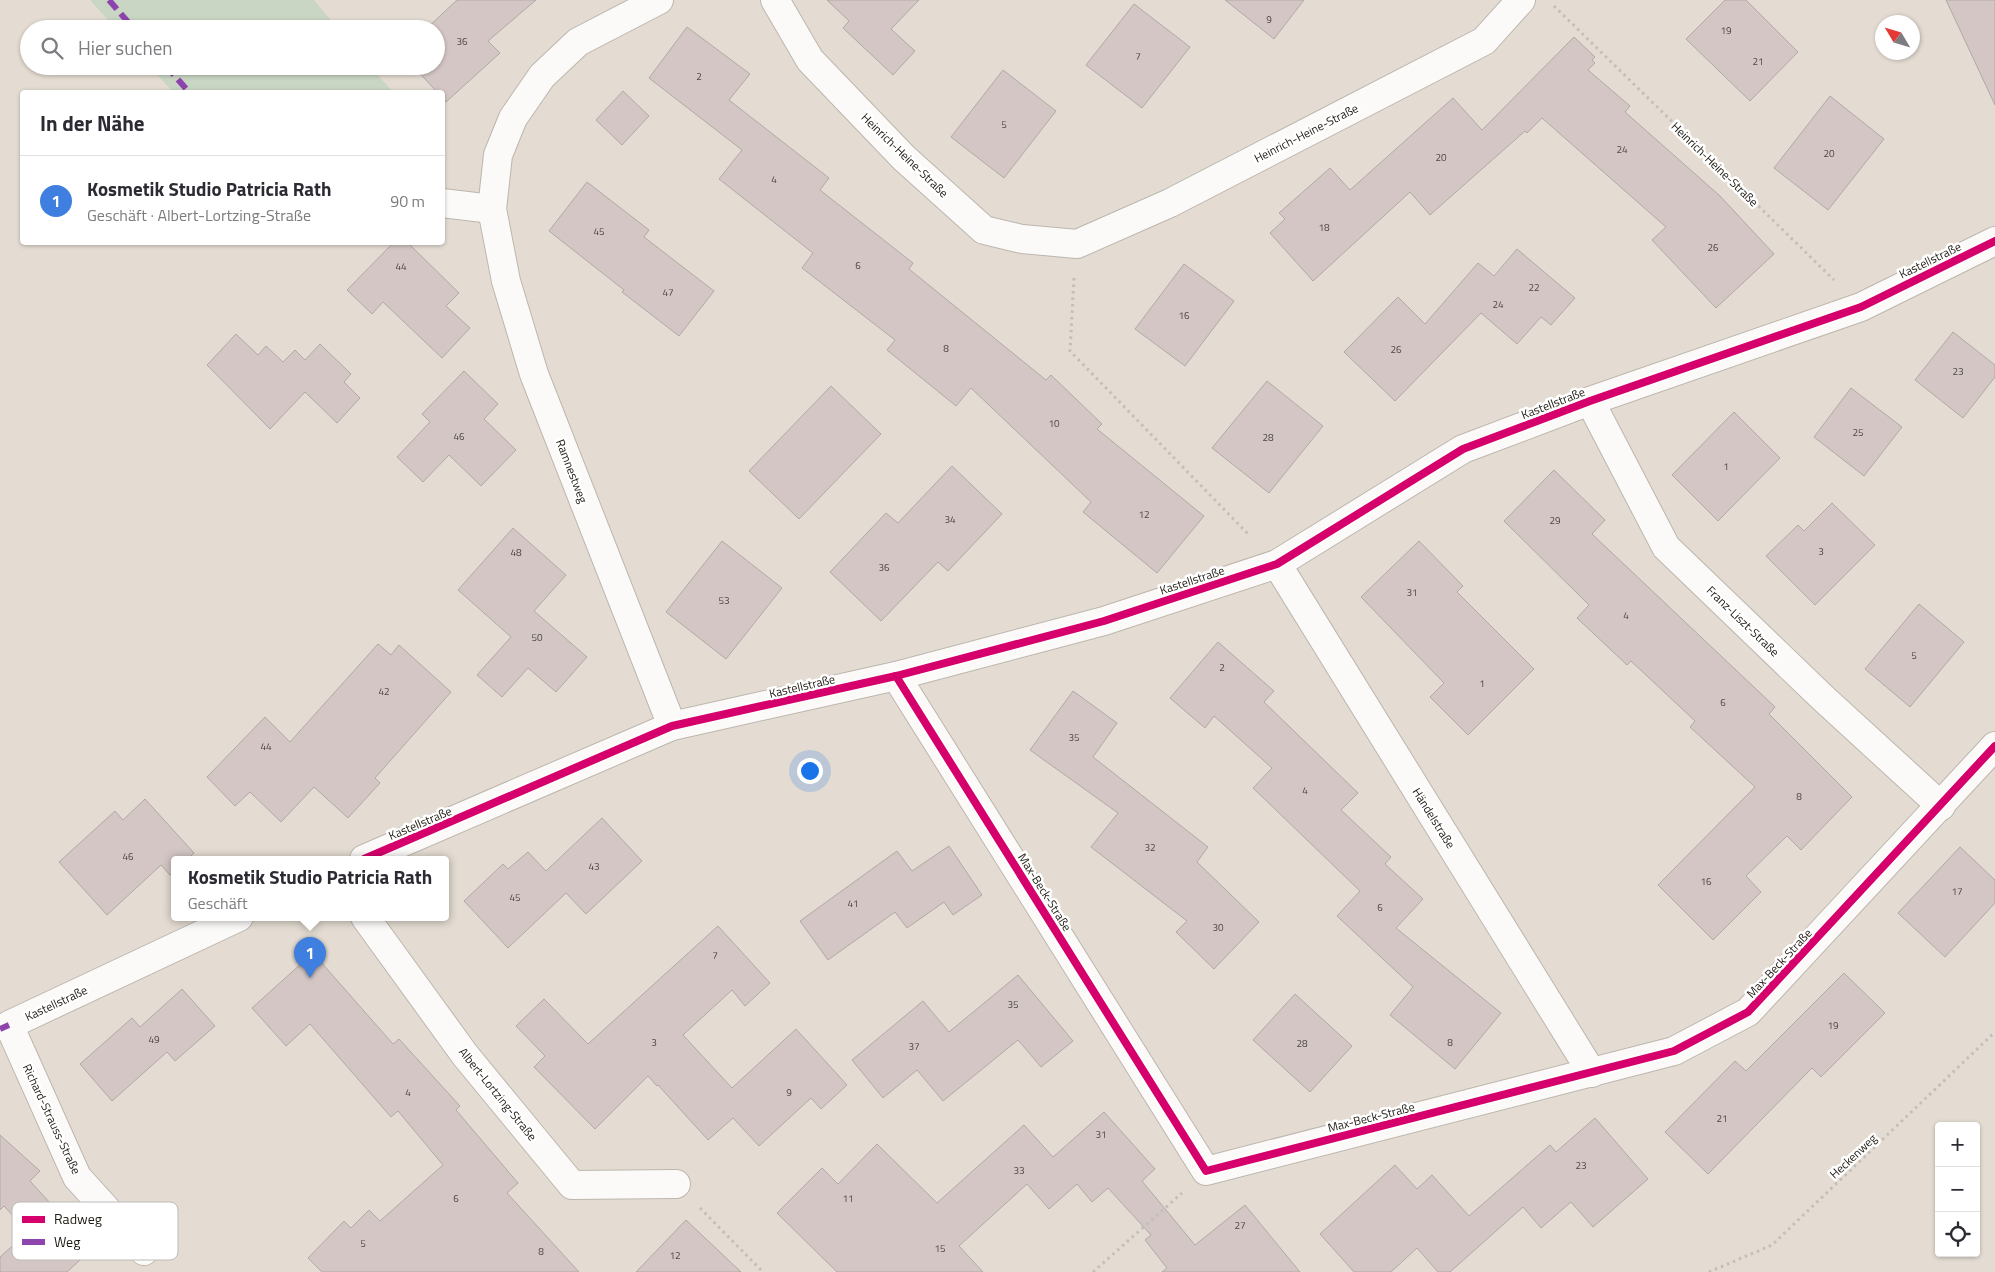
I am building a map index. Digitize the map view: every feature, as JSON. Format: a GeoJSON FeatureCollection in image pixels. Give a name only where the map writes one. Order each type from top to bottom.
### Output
{"type":"FeatureCollection","features":[{"type":"Feature","properties":{"kind":"street","name":"Ramnestweg"},"geometry":{"type":"LineString","coordinates":[[659,0],[578,42],[542,76],[512,118],[498,155],[492,209],[506,281],[534,374],[672,726]]}},
{"type":"Feature","properties":{"kind":"street","name":"Heinrich-Heine-Straße"},"geometry":{"type":"LineString","coordinates":[[775,0],[810,60],[904,158],[984,230],[1022,239],[1077,244],[1170,203],[1484,41],[1521,0]]}},
{"type":"Feature","properties":{"kind":"street"},"geometry":{"type":"LineString","coordinates":[[445,202],[492,209]]}},
{"type":"Feature","properties":{"kind":"street","name":"Kastellstraße"},"geometry":{"type":"LineString","coordinates":[[371,856],[672,726],[896,676],[1104,621],[1277,564],[1463,449],[1590,401],[1861,307],[1995,241]]}},
{"type":"Feature","properties":{"kind":"street","name":"Franz-Liszt-Straße"},"geometry":{"type":"LineString","coordinates":[[1590,401],[1666,547],[1823,698],[1941,806]]}},
{"type":"Feature","properties":{"kind":"street","name":"Händelstraße"},"geometry":{"type":"LineString","coordinates":[[1277,564],[1592,1073]]}},
{"type":"Feature","properties":{"kind":"street","name":"Max-Beck-Straße"},"geometry":{"type":"LineString","coordinates":[[896,676],[1206,1171],[1674,1051],[1748,1012],[1995,746]]}},
{"type":"Feature","properties":{"kind":"street","name":"Kastellstraße"},"geometry":{"type":"LineString","coordinates":[[9,1025],[230,921]]}},
{"type":"Feature","properties":{"kind":"street","name":"Albert-Lortzing-Straße"},"geometry":{"type":"LineString","coordinates":[[368,921],[465,1054],[572,1185],[676,1184]]}},
{"type":"Feature","properties":{"kind":"street","name":"Richard-Strauss-Straße"},"geometry":{"type":"LineString","coordinates":[[9,1025],[77,1177],[100,1202]]}},
{"type":"Feature","properties":{"kind":"path"},"geometry":{"type":"LineString","coordinates":[[1077,244],[1070,350],[1277,564]]}},
{"type":"Feature","properties":{"kind":"path"},"geometry":{"type":"LineString","coordinates":[[1093,1272],[1206,1171]]}},
{"type":"Feature","properties":{"kind":"path"},"geometry":{"type":"LineString","coordinates":[[676,1184],[762,1272]]}},
{"type":"Feature","properties":{"kind":"green space"},"geometry":{"type":"Polygon","coordinates":[[[90,0],[314,0],[331,20],[108,20],[90,0]]]}},
{"type":"Feature","properties":{"kind":"green space"},"geometry":{"type":"Polygon","coordinates":[[[157,75],[378,75],[391,90],[171,90],[157,75]]]}},
{"type":"Feature","properties":{"kind":"building"},"geometry":{"type":"Polygon","coordinates":[[[457,0],[536,0],[488,41],[500,53],[446,102],[445,90],[435,90],[421,75],[445,75],[445,20],[436,20],[457,0]]]}},
{"type":"Feature","properties":{"kind":"building"},"geometry":{"type":"Polygon","coordinates":[[[827,0],[919,0],[891,29],[915,51],[893,75],[843,28],[849,21],[827,0]]]}},
{"type":"Feature","properties":{"kind":"building"},"geometry":{"type":"Polygon","coordinates":[[[1225,0],[1304,0],[1274,39],[1225,0]]]}},
{"type":"Feature","properties":{"kind":"building"},"geometry":{"type":"Polygon","coordinates":[[[1725,0],[1746,0],[1798,52],[1750,101],[1686,39],[1725,0]]]}},
{"type":"Feature","properties":{"kind":"building"},"geometry":{"type":"Polygon","coordinates":[[[1946,0],[1995,0],[1995,105],[1946,0]]]}},
{"type":"Feature","properties":{"kind":"building"},"geometry":{"type":"Polygon","coordinates":[[[1134,4],[1190,47],[1142,108],[1086,65],[1134,4]]]}},
{"type":"Feature","properties":{"kind":"building"},"geometry":{"type":"Polygon","coordinates":[[[687,27],[750,74],[729,100],[829,178],[820,190],[913,263],[909,269],[1046,380],[1051,375],[1102,424],[1097,429],[1204,516],[1157,573],[1083,512],[1091,502],[971,388],[956,406],[887,350],[895,340],[802,268],[813,253],[719,179],[742,150],[649,78],[687,27]]]}},
{"type":"Feature","properties":{"kind":"building"},"geometry":{"type":"Polygon","coordinates":[[[1574,37],[1595,57],[1592,60],[1595,63],[1588,70],[1630,106],[1625,112],[1720,196],[1774,254],[1716,308],[1652,240],[1666,227],[1542,118],[1527,133],[1525,131],[1430,215],[1410,192],[1313,281],[1270,233],[1285,219],[1279,213],[1330,168],[1350,190],[1453,98],[1482,130],[1574,37]]]}},
{"type":"Feature","properties":{"kind":"building"},"geometry":{"type":"Polygon","coordinates":[[[1003,70],[1056,111],[1004,178],[951,137],[1003,70]]]}},
{"type":"Feature","properties":{"kind":"building"},"geometry":{"type":"Polygon","coordinates":[[[623,91],[649,116],[622,145],[596,120],[623,91]]]}},
{"type":"Feature","properties":{"kind":"building"},"geometry":{"type":"Polygon","coordinates":[[[1830,96],[1884,139],[1828,210],[1774,168],[1830,96]]]}},
{"type":"Feature","properties":{"kind":"building"},"geometry":{"type":"Polygon","coordinates":[[[587,182],[649,230],[644,237],[714,291],[679,336],[622,292],[624,290],[549,231],[587,182]]]}},
{"type":"Feature","properties":{"kind":"building"},"geometry":{"type":"Polygon","coordinates":[[[391,245],[410,245],[459,293],[446,306],[470,328],[442,358],[383,302],[372,314],[347,290],[391,245]]]}},
{"type":"Feature","properties":{"kind":"building"},"geometry":{"type":"Polygon","coordinates":[[[1517,249],[1575,298],[1551,325],[1541,317],[1517,344],[1481,313],[1395,401],[1344,352],[1398,297],[1425,324],[1478,263],[1494,276],[1517,249]]]}},
{"type":"Feature","properties":{"kind":"building"},"geometry":{"type":"Polygon","coordinates":[[[1184,264],[1234,301],[1185,366],[1135,329],[1184,264]]]}},
{"type":"Feature","properties":{"kind":"building"},"geometry":{"type":"Polygon","coordinates":[[[1953,332],[1995,365],[1995,377],[1963,418],[1915,380],[1953,332]]]}},
{"type":"Feature","properties":{"kind":"building"},"geometry":{"type":"Polygon","coordinates":[[[236,334],[258,355],[266,346],[283,362],[295,350],[305,360],[320,344],[351,374],[344,382],[360,398],[337,423],[305,392],[270,429],[207,365],[236,334]]]}},
{"type":"Feature","properties":{"kind":"building"},"geometry":{"type":"Polygon","coordinates":[[[464,371],[498,404],[484,419],[516,450],[481,486],[449,455],[423,482],[397,457],[430,422],[422,414],[464,371]]]}},
{"type":"Feature","properties":{"kind":"building"},"geometry":{"type":"Polygon","coordinates":[[[1267,381],[1323,426],[1269,493],[1212,448],[1267,381]]]}},
{"type":"Feature","properties":{"kind":"building"},"geometry":{"type":"Polygon","coordinates":[[[831,386],[881,434],[799,519],[749,471],[831,386]]]}},
{"type":"Feature","properties":{"kind":"building"},"geometry":{"type":"Polygon","coordinates":[[[1851,388],[1902,427],[1864,476],[1814,437],[1851,388]]]}},
{"type":"Feature","properties":{"kind":"building"},"geometry":{"type":"Polygon","coordinates":[[[1734,412],[1780,458],[1718,521],[1672,475],[1734,412]]]}},
{"type":"Feature","properties":{"kind":"building"},"geometry":{"type":"Polygon","coordinates":[[[952,466],[1002,514],[948,571],[938,562],[881,621],[830,572],[886,513],[898,523],[952,466]]]}},
{"type":"Feature","properties":{"kind":"building"},"geometry":{"type":"Polygon","coordinates":[[[1554,470],[1605,520],[1592,534],[1775,707],[1769,714],[1852,797],[1801,850],[1787,836],[1746,876],[1761,892],[1713,940],[1658,885],[1755,787],[1690,727],[1695,721],[1631,661],[1627,665],[1577,618],[1589,605],[1504,521],[1554,470]]]}},
{"type":"Feature","properties":{"kind":"building"},"geometry":{"type":"Polygon","coordinates":[[[1832,503],[1875,545],[1815,605],[1766,556],[1798,525],[1804,531],[1832,503]]]}},
{"type":"Feature","properties":{"kind":"building"},"geometry":{"type":"Polygon","coordinates":[[[513,528],[566,575],[534,611],[587,657],[556,692],[528,668],[502,697],[477,675],[511,637],[458,590],[513,528]]]}},
{"type":"Feature","properties":{"kind":"building"},"geometry":{"type":"Polygon","coordinates":[[[722,541],[782,588],[726,659],[666,612],[722,541]]]}},
{"type":"Feature","properties":{"kind":"building"},"geometry":{"type":"Polygon","coordinates":[[[1419,541],[1463,586],[1457,592],[1534,669],[1468,735],[1430,697],[1444,683],[1361,597],[1419,541]]]}},
{"type":"Feature","properties":{"kind":"building"},"geometry":{"type":"Polygon","coordinates":[[[1919,604],[1964,642],[1910,707],[1865,669],[1919,604]]]}},
{"type":"Feature","properties":{"kind":"building"},"geometry":{"type":"Polygon","coordinates":[[[1218,642],[1274,691],[1264,702],[1358,793],[1341,810],[1391,857],[1385,864],[1423,899],[1396,928],[1501,1013],[1455,1069],[1390,1015],[1413,987],[1337,916],[1360,891],[1253,788],[1272,768],[1214,716],[1205,728],[1170,698],[1218,642]]]}},
{"type":"Feature","properties":{"kind":"building"},"geometry":{"type":"Polygon","coordinates":[[[378,644],[391,655],[399,645],[451,692],[375,778],[380,783],[348,818],[314,787],[281,822],[250,792],[235,806],[207,777],[265,717],[290,742],[378,644]]]}},
{"type":"Feature","properties":{"kind":"building"},"geometry":{"type":"Polygon","coordinates":[[[1073,691],[1117,723],[1093,757],[1208,847],[1197,862],[1259,922],[1214,969],[1176,932],[1187,921],[1091,847],[1118,813],[1030,750],[1073,691]]]}},
{"type":"Feature","properties":{"kind":"building"},"geometry":{"type":"Polygon","coordinates":[[[145,799],[194,853],[191,856],[171,856],[171,874],[161,865],[107,915],[59,862],[115,811],[123,820],[145,799]]]}},
{"type":"Feature","properties":{"kind":"building"},"geometry":{"type":"Polygon","coordinates":[[[602,818],[642,861],[586,914],[566,893],[508,948],[464,901],[503,864],[508,869],[528,852],[546,871],[602,818]]]}},
{"type":"Feature","properties":{"kind":"building"},"geometry":{"type":"Polygon","coordinates":[[[949,846],[982,895],[953,915],[944,902],[907,928],[895,912],[828,960],[800,921],[897,851],[912,871],[949,846]]]}},
{"type":"Feature","properties":{"kind":"building"},"geometry":{"type":"Polygon","coordinates":[[[1960,847],[1995,880],[1995,903],[1945,957],[1898,913],[1960,847]]]}},
{"type":"Feature","properties":{"kind":"building"},"geometry":{"type":"Polygon","coordinates":[[[718,926],[770,983],[745,1006],[732,990],[683,1035],[732,1088],[796,1029],[847,1085],[821,1109],[811,1098],[759,1146],[733,1118],[708,1140],[648,1076],[595,1129],[534,1067],[545,1056],[516,1026],[544,999],[588,1044],[718,926]]]}},
{"type":"Feature","properties":{"kind":"building"},"geometry":{"type":"Polygon","coordinates":[[[313,953],[393,1044],[399,1039],[460,1106],[456,1110],[518,1183],[507,1193],[579,1272],[322,1272],[308,1258],[344,1221],[351,1228],[369,1210],[380,1221],[443,1165],[398,1111],[391,1117],[310,1024],[286,1046],[252,1008],[313,953]]]}},
{"type":"Feature","properties":{"kind":"building"},"geometry":{"type":"Polygon","coordinates":[[[1844,973],[1885,1013],[1821,1077],[1812,1068],[1708,1174],[1665,1132],[1735,1061],[1746,1071],[1844,973]]]}},
{"type":"Feature","properties":{"kind":"building"},"geometry":{"type":"Polygon","coordinates":[[[1018,975],[1073,1041],[1041,1067],[1018,1040],[943,1101],[917,1070],[883,1098],[852,1060],[923,1001],[949,1032],[1018,975]]]}},
{"type":"Feature","properties":{"kind":"building"},"geometry":{"type":"Polygon","coordinates":[[[182,989],[215,1026],[175,1061],[167,1052],[112,1101],[80,1064],[132,1018],[140,1027],[182,989]]]}},
{"type":"Feature","properties":{"kind":"building"},"geometry":{"type":"Polygon","coordinates":[[[1295,994],[1352,1046],[1310,1092],[1253,1040],[1295,994]]]}},
{"type":"Feature","properties":{"kind":"building"},"geometry":{"type":"Polygon","coordinates":[[[1104,1112],[1155,1169],[1142,1181],[1195,1245],[1245,1205],[1300,1272],[1162,1272],[1167,1268],[1145,1240],[1151,1235],[1108,1188],[1092,1202],[1077,1184],[1049,1209],[1027,1184],[959,1246],[983,1272],[837,1272],[777,1213],[822,1168],[838,1184],[877,1144],[937,1203],[1024,1125],[1053,1157],[1104,1112]]]}},
{"type":"Feature","properties":{"kind":"building"},"geometry":{"type":"Polygon","coordinates":[[[1595,1118],[1648,1179],[1593,1227],[1571,1202],[1541,1228],[1523,1207],[1450,1272],[1438,1272],[1417,1248],[1391,1272],[1354,1272],[1320,1234],[1395,1165],[1417,1189],[1432,1175],[1469,1216],[1550,1145],[1556,1152],[1595,1118]]]}},
{"type":"Feature","properties":{"kind":"building"},"geometry":{"type":"Polygon","coordinates":[[[0,1135],[40,1171],[30,1181],[49,1202],[12,1202],[12,1215],[4,1206],[0,1210],[0,1135]]]}},
{"type":"Feature","properties":{"kind":"building"},"geometry":{"type":"Polygon","coordinates":[[[686,1220],[741,1272],[636,1272],[686,1220]]]}},
{"type":"Feature","properties":{"kind":"building"},"geometry":{"type":"Polygon","coordinates":[[[12,1246],[12,1260],[80,1260],[67,1272],[0,1272],[0,1257],[12,1246]]]}},
{"type":"Feature","properties":{"kind":"marked path"},"geometry":{"type":"LineString","coordinates":[[109,0],[126,20]]}},
{"type":"Feature","properties":{"kind":"marked path"},"geometry":{"type":"LineString","coordinates":[[174,75],[187,90]]}},
{"type":"Feature","properties":{"kind":"marked path"},"geometry":{"type":"LineString","coordinates":[[0,1029],[9,1025]]}},
{"type":"Feature","properties":{"kind":"cycle path"},"geometry":{"type":"LineString","coordinates":[[371,856],[672,726],[896,676],[1104,621],[1277,564],[1463,449],[1590,401],[1861,307],[1995,241]]}},
{"type":"Feature","properties":{"kind":"cycle path"},"geometry":{"type":"LineString","coordinates":[[896,676],[1206,1171],[1674,1051],[1748,1012],[1995,746]]}},
{"type":"Feature","properties":{"kind":"place","name":"Kosmetik Studio Patricia Rath"},"geometry":{"type":"Point","coordinates":[310,978]}}]}
